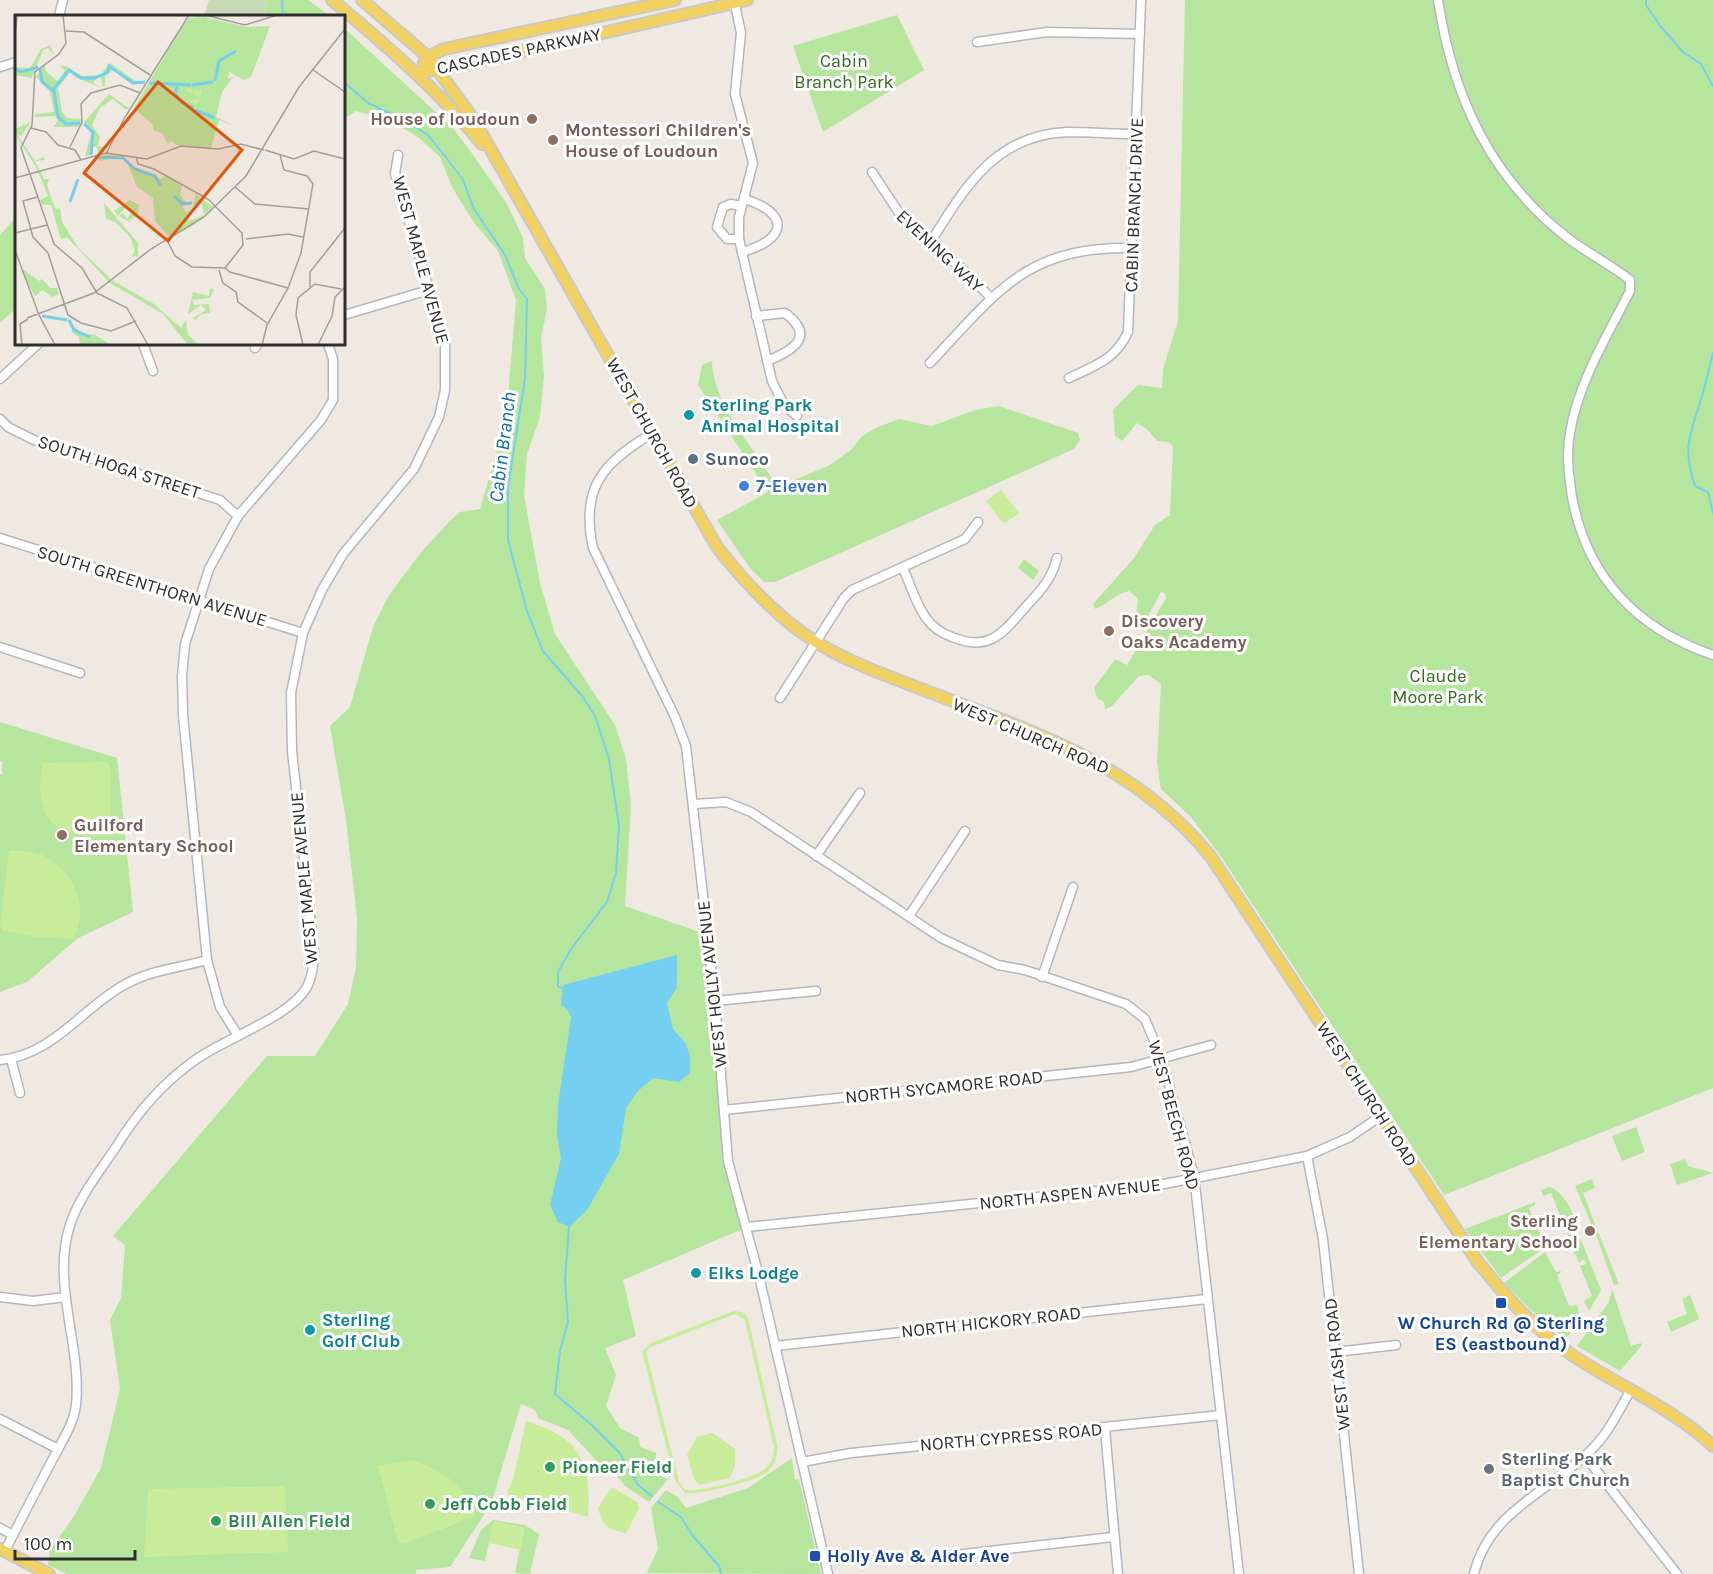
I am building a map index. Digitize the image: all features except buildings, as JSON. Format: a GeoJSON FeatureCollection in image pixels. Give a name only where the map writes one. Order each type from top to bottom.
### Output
{"type":"FeatureCollection","features":[{"type":"Feature","properties":{"kind":"main road","name":"WEST CHURCH ROAD"},"geometry":{"type":"LineString","coordinates":[[332,0],[447,102],[482,143],[510,184]]}},
{"type":"Feature","properties":{"kind":"main road","name":"WEST CHURCH ROAD"},"geometry":{"type":"LineString","coordinates":[[362,0],[428,57],[474,120],[717,547],[760,597],[817,643],[866,667],[1070,748],[1124,777],[1155,800],[1195,837],[1211,857],[1477,1261],[1516,1308],[1567,1351],[1684,1422],[1713,1445]]}},
{"type":"Feature","properties":{"kind":"main road","name":"CASCADES PARKWAY"},"geometry":{"type":"LineString","coordinates":[[417,73],[428,57],[444,50],[675,0]]}},
{"type":"Feature","properties":{"kind":"main road","name":"CASCADES PARKWAY"},"geometry":{"type":"LineString","coordinates":[[417,73],[747,0]]}},
{"type":"Feature","properties":{"kind":"main road"},"geometry":{"type":"LineString","coordinates":[[2,1554],[49,1574]]}},
{"type":"Feature","properties":{"kind":"street"},"geometry":{"type":"LineString","coordinates":[[59,15],[63,0]]}},
{"type":"Feature","properties":{"kind":"street","name":"CABIN BRANCH DRIVE"},"geometry":{"type":"LineString","coordinates":[[1069,378],[1101,363],[1122,346],[1129,323],[1141,0]]}},
{"type":"Feature","properties":{"kind":"street"},"geometry":{"type":"LineString","coordinates":[[1438,0],[1445,46],[1460,94],[1495,160],[1532,206],[1554,227],[1630,280],[1630,291],[1591,369],[1569,435],[1571,491],[1585,542],[1609,584],[1640,617],[1671,639],[1713,655]]}},
{"type":"Feature","properties":{"kind":"street"},"geometry":{"type":"LineString","coordinates":[[735,1],[741,33],[735,94],[753,163],[743,202],[739,239],[767,361],[778,394],[784,405],[797,416]]}},
{"type":"Feature","properties":{"kind":"street"},"geometry":{"type":"LineString","coordinates":[[977,42],[1047,32],[1140,34]]}},
{"type":"Feature","properties":{"kind":"street"},"geometry":{"type":"LineString","coordinates":[[0,67],[15,62]]}},
{"type":"Feature","properties":{"kind":"street"},"geometry":{"type":"LineString","coordinates":[[930,243],[980,170],[1010,148],[1028,140],[1065,132],[1136,134]]}},
{"type":"Feature","properties":{"kind":"street","name":"WEST MAPLE AVENUE"},"geometry":{"type":"LineString","coordinates":[[2,1554],[69,1428],[76,1405],[74,1355],[65,1297],[64,1268],[70,1224],[125,1132],[164,1084],[199,1057],[237,1034],[279,1014],[297,1000],[307,987],[313,971],[314,952],[292,751],[291,693],[303,633],[322,590],[343,554],[414,469],[439,417],[447,366],[445,344],[394,174],[398,155]]}},
{"type":"Feature","properties":{"kind":"street","name":"EVENING WAY"},"geometry":{"type":"LineString","coordinates":[[872,172],[897,213],[964,270],[991,298]]}},
{"type":"Feature","properties":{"kind":"street"},"geometry":{"type":"LineString","coordinates":[[739,239],[727,239],[717,226],[723,207],[743,202],[767,208],[773,213],[777,226],[773,237],[764,246],[742,252]]}},
{"type":"Feature","properties":{"kind":"street"},"geometry":{"type":"LineString","coordinates":[[930,363],[991,298],[1025,271],[1053,257],[1105,248],[1132,248]]}},
{"type":"Feature","properties":{"kind":"street"},"geometry":{"type":"LineString","coordinates":[[345,315],[429,290]]}},
{"type":"Feature","properties":{"kind":"street"},"geometry":{"type":"LineString","coordinates":[[756,315],[785,313],[794,320],[799,329],[799,342],[785,354],[767,361]]}},
{"type":"Feature","properties":{"kind":"street"},"geometry":{"type":"LineString","coordinates":[[0,379],[37,345]]}},
{"type":"Feature","properties":{"kind":"street"},"geometry":{"type":"LineString","coordinates":[[143,345],[153,370]]}},
{"type":"Feature","properties":{"kind":"street"},"geometry":{"type":"LineString","coordinates":[[237,1034],[220,1007],[207,960],[183,695],[184,644],[218,549],[238,516],[321,420],[333,400],[333,359],[328,345]]}},
{"type":"Feature","properties":{"kind":"street","name":"SOUTH HOGA STREET"},"geometry":{"type":"LineString","coordinates":[[0,418],[8,427],[34,440],[220,500],[238,516]]}},
{"type":"Feature","properties":{"kind":"street","name":"WEST HOLLY AVENUE"},"geometry":{"type":"LineString","coordinates":[[653,433],[628,447],[603,472],[591,499],[588,525],[593,548],[675,717],[686,746],[715,1000],[728,1161],[747,1227],[828,1574]]}},
{"type":"Feature","properties":{"kind":"street"},"geometry":{"type":"LineString","coordinates":[[780,698],[844,598],[852,590],[965,539],[978,522]]}},
{"type":"Feature","properties":{"kind":"street","name":"SOUTH GREENTHORN AVENUE"},"geometry":{"type":"LineString","coordinates":[[0,538],[303,633]]}},
{"type":"Feature","properties":{"kind":"street"},"geometry":{"type":"LineString","coordinates":[[903,568],[925,617],[932,626],[966,643],[980,643],[1003,632],[1017,617],[1052,576],[1057,558]]}},
{"type":"Feature","properties":{"kind":"street"},"geometry":{"type":"LineString","coordinates":[[0,647],[80,673]]}},
{"type":"Feature","properties":{"kind":"street"},"geometry":{"type":"LineString","coordinates":[[816,856],[860,792]]}},
{"type":"Feature","properties":{"kind":"street","name":"WEST BEECH ROAD"},"geometry":{"type":"LineString","coordinates":[[694,804],[726,802],[751,812],[968,952],[998,965],[1126,1004],[1145,1019],[1162,1060],[1194,1176],[1239,1574]]}},
{"type":"Feature","properties":{"kind":"street"},"geometry":{"type":"LineString","coordinates":[[909,916],[965,831]]}},
{"type":"Feature","properties":{"kind":"street"},"geometry":{"type":"LineString","coordinates":[[1042,977],[1073,887]]}},
{"type":"Feature","properties":{"kind":"street"},"geometry":{"type":"LineString","coordinates":[[0,1060],[11,1059],[53,1041],[102,1000],[124,985],[152,973],[207,960]]}},
{"type":"Feature","properties":{"kind":"street"},"geometry":{"type":"LineString","coordinates":[[715,1000],[816,992]]}},
{"type":"Feature","properties":{"kind":"street","name":"NORTH SYCAMORE ROAD"},"geometry":{"type":"LineString","coordinates":[[724,1110],[1131,1067],[1211,1045]]}},
{"type":"Feature","properties":{"kind":"street"},"geometry":{"type":"LineString","coordinates":[[11,1059],[20,1094]]}},
{"type":"Feature","properties":{"kind":"street","name":"NORTH ASPEN AVENUE"},"geometry":{"type":"LineString","coordinates":[[747,1227],[1135,1188],[1307,1156],[1350,1137],[1382,1115]]}},
{"type":"Feature","properties":{"kind":"street","name":"WEST ASH ROAD"},"geometry":{"type":"LineString","coordinates":[[1307,1156],[1323,1239],[1359,1574]]}},
{"type":"Feature","properties":{"kind":"street"},"geometry":{"type":"LineString","coordinates":[[0,1297],[33,1301],[65,1297]]}},
{"type":"Feature","properties":{"kind":"street","name":"NORTH HICKORY ROAD"},"geometry":{"type":"LineString","coordinates":[[775,1346],[1207,1299]]}},
{"type":"Feature","properties":{"kind":"street"},"geometry":{"type":"LineString","coordinates":[[1336,1352],[1396,1345]]}},
{"type":"Feature","properties":{"kind":"street"},"geometry":{"type":"LineString","coordinates":[[1474,1574],[1486,1542],[1500,1522],[1585,1456],[1611,1425],[1631,1389]]}},
{"type":"Feature","properties":{"kind":"street","name":"NORTH CYPRESS ROAD"},"geometry":{"type":"LineString","coordinates":[[802,1462],[851,1453],[1105,1429],[1221,1415]]}},
{"type":"Feature","properties":{"kind":"street"},"geometry":{"type":"LineString","coordinates":[[0,1419],[58,1449]]}},
{"type":"Feature","properties":{"kind":"street"},"geometry":{"type":"LineString","coordinates":[[1105,1429],[1118,1574]]}},
{"type":"Feature","properties":{"kind":"street"},"geometry":{"type":"LineString","coordinates":[[1585,1456],[1674,1573]]}},
{"type":"Feature","properties":{"kind":"street"},"geometry":{"type":"LineString","coordinates":[[0,1528],[13,1535]]}},
{"type":"Feature","properties":{"kind":"street"},"geometry":{"type":"LineString","coordinates":[[946,1556],[1113,1537]]}},
{"type":"Feature","properties":{"kind":"green space"},"geometry":{"type":"Polygon","coordinates":[[[209,0],[266,0],[264,15],[204,15],[209,0]]]}},
{"type":"Feature","properties":{"kind":"green space"},"geometry":{"type":"Polygon","coordinates":[[[266,0],[308,0],[329,15],[264,15],[266,0]]]}},
{"type":"Feature","properties":{"kind":"green space","name":"Claude Moore Park"},"geometry":{"type":"Polygon","coordinates":[[[1185,0],[1713,0],[1713,1088],[1444,1195],[1220,855],[1190,816],[1161,789],[1157,762],[1161,684],[1149,675],[1139,676],[1111,707],[1105,709],[1104,702],[1097,698],[1094,688],[1115,659],[1127,665],[1114,688],[1166,598],[1165,593],[1161,592],[1145,621],[1136,616],[1138,599],[1129,591],[1095,609],[1093,604],[1134,558],[1155,525],[1170,515],[1173,446],[1168,442],[1157,441],[1147,429],[1137,423],[1122,441],[1115,436],[1113,410],[1138,385],[1162,388],[1163,369],[1178,321],[1185,0]]]}},
{"type":"Feature","properties":{"kind":"green space","name":"Cabin Branch Park"},"geometry":{"type":"Polygon","coordinates":[[[897,15],[924,70],[823,132],[793,46],[897,15]]]}},
{"type":"Feature","properties":{"kind":"green space"},"geometry":{"type":"Polygon","coordinates":[[[345,29],[452,127],[507,204],[523,238],[525,258],[545,289],[547,308],[541,339],[544,376],[540,417],[527,454],[524,495],[540,583],[555,634],[615,725],[626,759],[631,805],[625,906],[708,935],[728,1161],[747,1227],[623,1280],[636,1336],[605,1348],[616,1375],[606,1406],[620,1428],[639,1438],[640,1447],[656,1453],[655,1474],[668,1479],[649,1502],[625,1486],[616,1474],[605,1470],[568,1430],[538,1418],[535,1410],[521,1404],[491,1504],[450,1567],[416,1570],[416,1574],[67,1574],[48,1565],[50,1550],[74,1516],[101,1468],[120,1389],[110,1320],[121,1298],[125,1245],[113,1236],[267,1056],[315,1056],[348,1004],[356,968],[357,918],[346,820],[330,726],[350,707],[373,627],[389,595],[422,551],[450,521],[460,512],[480,509],[506,420],[516,300],[498,251],[474,223],[452,187],[440,157],[418,137],[401,127],[379,117],[356,111],[345,118],[345,29]]]}},
{"type":"Feature","properties":{"kind":"green space"},"geometry":{"type":"Polygon","coordinates":[[[15,218],[15,309],[0,323],[0,235],[15,218]]]}},
{"type":"Feature","properties":{"kind":"green space"},"geometry":{"type":"Polygon","coordinates":[[[712,361],[718,391],[734,421],[771,477],[789,482],[828,466],[851,450],[862,436],[899,419],[932,426],[975,410],[999,406],[1078,433],[1080,440],[1074,449],[775,582],[764,582],[750,568],[717,520],[768,492],[698,385],[702,365],[712,361]]]}},
{"type":"Feature","properties":{"kind":"green space"},"geometry":{"type":"Polygon","coordinates":[[[1001,490],[1019,513],[1007,522],[1002,522],[986,501],[1001,490]]]}},
{"type":"Feature","properties":{"kind":"green space"},"geometry":{"type":"Polygon","coordinates":[[[1024,559],[1039,571],[1033,580],[1018,568],[1024,559]]]}},
{"type":"Feature","properties":{"kind":"green space","name":"Guilford Elementary School"},"geometry":{"type":"Polygon","coordinates":[[[0,722],[117,758],[133,912],[78,938],[27,982],[0,992],[0,774],[5,774],[2,773],[2,761],[0,761],[0,722]]]}},
{"type":"Feature","properties":{"kind":"green space"},"geometry":{"type":"Polygon","coordinates":[[[105,762],[110,765],[111,770],[111,836],[75,834],[52,822],[45,813],[41,800],[42,763],[105,762]]]}},
{"type":"Feature","properties":{"kind":"green space"},"geometry":{"type":"Polygon","coordinates":[[[9,851],[42,855],[53,861],[70,880],[76,891],[80,915],[73,939],[38,937],[3,931],[0,926],[9,851]]]}},
{"type":"Feature","properties":{"kind":"green space"},"geometry":{"type":"Polygon","coordinates":[[[1636,1127],[1645,1152],[1622,1161],[1612,1136],[1636,1127]]]}},
{"type":"Feature","properties":{"kind":"green space"},"geometry":{"type":"Polygon","coordinates":[[[1685,1159],[1688,1166],[1713,1173],[1677,1185],[1670,1164],[1685,1159]]]}},
{"type":"Feature","properties":{"kind":"green space"},"geometry":{"type":"Polygon","coordinates":[[[1592,1179],[1595,1188],[1583,1193],[1595,1224],[1593,1228],[1575,1186],[1592,1179]]]}},
{"type":"Feature","properties":{"kind":"green space"},"geometry":{"type":"Polygon","coordinates":[[[1549,1187],[1565,1200],[1575,1222],[1577,1235],[1569,1238],[1551,1193],[1543,1196],[1541,1190],[1549,1187]]]}},
{"type":"Feature","properties":{"kind":"green space"},"geometry":{"type":"Polygon","coordinates":[[[1535,1202],[1535,1205],[1529,1208],[1545,1245],[1544,1248],[1501,1278],[1465,1229],[1535,1202]]]}},
{"type":"Feature","properties":{"kind":"green space"},"geometry":{"type":"Polygon","coordinates":[[[1595,1232],[1599,1234],[1619,1284],[1614,1285],[1595,1232]]]}},
{"type":"Feature","properties":{"kind":"green space"},"geometry":{"type":"Polygon","coordinates":[[[1581,1240],[1601,1290],[1589,1311],[1584,1301],[1592,1296],[1580,1266],[1586,1264],[1584,1259],[1579,1263],[1570,1242],[1581,1240]]]}},
{"type":"Feature","properties":{"kind":"green space"},"geometry":{"type":"Polygon","coordinates":[[[1545,1252],[1556,1272],[1562,1271],[1557,1275],[1569,1306],[1577,1305],[1580,1319],[1566,1339],[1536,1315],[1504,1283],[1545,1252]]]}},
{"type":"Feature","properties":{"kind":"green space"},"geometry":{"type":"Polygon","coordinates":[[[1612,1289],[1631,1346],[1641,1343],[1642,1345],[1620,1371],[1577,1346],[1609,1302],[1612,1289]]]}},
{"type":"Feature","properties":{"kind":"green space"},"geometry":{"type":"Polygon","coordinates":[[[1690,1295],[1699,1319],[1671,1332],[1667,1322],[1687,1314],[1682,1299],[1690,1295]]]}},
{"type":"Feature","properties":{"kind":"green space"},"geometry":{"type":"Polygon","coordinates":[[[734,1311],[742,1312],[748,1318],[777,1445],[776,1460],[768,1472],[728,1487],[685,1493],[675,1480],[642,1352],[651,1343],[734,1311]],[[735,1314],[651,1347],[646,1352],[679,1482],[685,1490],[714,1487],[751,1476],[766,1468],[774,1453],[745,1320],[735,1314]]]}},
{"type":"Feature","properties":{"kind":"green space","name":"Pioneer Field"},"geometry":{"type":"Polygon","coordinates":[[[526,1421],[559,1435],[579,1454],[588,1481],[588,1517],[526,1499],[511,1498],[507,1492],[513,1480],[526,1421]]]}},
{"type":"Feature","properties":{"kind":"green space"},"geometry":{"type":"Polygon","coordinates":[[[713,1433],[735,1449],[735,1467],[729,1478],[699,1485],[694,1479],[687,1454],[697,1437],[713,1433]]]}},
{"type":"Feature","properties":{"kind":"green space"},"geometry":{"type":"Polygon","coordinates":[[[792,1458],[795,1480],[799,1479],[821,1574],[647,1573],[658,1549],[651,1508],[666,1490],[678,1497],[686,1508],[748,1488],[792,1458]]]}},
{"type":"Feature","properties":{"kind":"green space","name":"Jeff Cobb Field"},"geometry":{"type":"Polygon","coordinates":[[[412,1460],[442,1474],[460,1488],[467,1496],[476,1516],[403,1544],[398,1542],[378,1466],[412,1460]]]}},
{"type":"Feature","properties":{"kind":"green space","name":"Bill Allen Field"},"geometry":{"type":"Polygon","coordinates":[[[285,1486],[288,1552],[144,1557],[148,1489],[285,1486]]]}},
{"type":"Feature","properties":{"kind":"green space"},"geometry":{"type":"Polygon","coordinates":[[[612,1487],[637,1502],[639,1509],[626,1533],[607,1526],[598,1508],[612,1487]]]}},
{"type":"Feature","properties":{"kind":"green space"},"geometry":{"type":"Polygon","coordinates":[[[493,1520],[525,1525],[539,1534],[530,1574],[515,1573],[524,1528],[494,1521],[485,1561],[469,1558],[481,1530],[493,1520]]]}},
{"type":"Feature","properties":{"kind":"green space"},"geometry":{"type":"Polygon","coordinates":[[[494,1521],[525,1528],[521,1550],[489,1543],[494,1521]]]}},
{"type":"Feature","properties":{"kind":"water"},"geometry":{"type":"Polygon","coordinates":[[[677,955],[677,987],[667,1003],[673,1029],[686,1044],[690,1056],[690,1073],[679,1082],[653,1078],[637,1092],[626,1108],[619,1154],[587,1210],[569,1227],[558,1222],[550,1205],[561,1158],[557,1135],[558,1105],[571,1017],[567,1009],[561,1005],[563,985],[677,955]]]}},
{"type":"Feature","properties":{"kind":"waterway","name":"Cabin Branch"},"geometry":{"type":"LineString","coordinates":[[282,0],[283,15]]}},
{"type":"Feature","properties":{"kind":"waterway"},"geometry":{"type":"LineString","coordinates":[[1646,0],[1646,5],[1661,27],[1683,52],[1701,64],[1713,86]]}},
{"type":"Feature","properties":{"kind":"waterway","name":"Cabin Branch"},"geometry":{"type":"LineString","coordinates":[[345,83],[368,103],[406,121],[428,135],[463,180],[474,209],[505,255],[519,289],[527,299],[525,379],[508,487],[508,540],[527,611],[543,651],[582,696],[595,716],[609,759],[619,826],[616,873],[607,902],[571,949],[558,972],[558,986],[563,989]]}},
{"type":"Feature","properties":{"kind":"waterway"},"geometry":{"type":"LineString","coordinates":[[1713,353],[1688,451],[1695,486],[1708,492],[1713,513]]}},
{"type":"Feature","properties":{"kind":"waterway"},"geometry":{"type":"LineString","coordinates":[[569,1227],[565,1280],[568,1322],[560,1351],[555,1394],[593,1426],[619,1452],[638,1485],[652,1496]]}},
{"type":"Feature","properties":{"kind":"waterway"},"geometry":{"type":"LineString","coordinates":[[658,1502],[681,1517],[693,1536],[719,1566],[721,1574]]}},
{"type":"Feature","properties":{"kind":"place","name":"House of loudoun"},"geometry":{"type":"Point","coordinates":[532,119]}},
{"type":"Feature","properties":{"kind":"place","name":"Montessori Children's House of Loudoun"},"geometry":{"type":"Point","coordinates":[553,140]}},
{"type":"Feature","properties":{"kind":"place","name":"Sterling Park Animal Hospital"},"geometry":{"type":"Point","coordinates":[689,415]}},
{"type":"Feature","properties":{"kind":"place","name":"Sunoco"},"geometry":{"type":"Point","coordinates":[693,459]}},
{"type":"Feature","properties":{"kind":"place","name":"7-Eleven"},"geometry":{"type":"Point","coordinates":[744,486]}},
{"type":"Feature","properties":{"kind":"place","name":"Discovery Oaks Academy"},"geometry":{"type":"Point","coordinates":[1109,631]}},
{"type":"Feature","properties":{"kind":"place","name":"Guilford Elementary School"},"geometry":{"type":"Point","coordinates":[62,835]}},
{"type":"Feature","properties":{"kind":"place","name":"Sterling Elementary School"},"geometry":{"type":"Point","coordinates":[1590,1231]}},
{"type":"Feature","properties":{"kind":"place","name":"Elks Lodge"},"geometry":{"type":"Point","coordinates":[696,1273]}},
{"type":"Feature","properties":{"kind":"place","name":"W Church Rd @ Sterling ES (eastbound)"},"geometry":{"type":"Point","coordinates":[1501,1303]}},
{"type":"Feature","properties":{"kind":"place","name":"Sterling Golf Club"},"geometry":{"type":"Point","coordinates":[310,1330]}},
{"type":"Feature","properties":{"kind":"place","name":"Pioneer Field"},"geometry":{"type":"Point","coordinates":[550,1467]}},
{"type":"Feature","properties":{"kind":"place","name":"Sterling Park Baptist Church"},"geometry":{"type":"Point","coordinates":[1489,1469]}},
{"type":"Feature","properties":{"kind":"place","name":"Jeff Cobb Field"},"geometry":{"type":"Point","coordinates":[430,1504]}},
{"type":"Feature","properties":{"kind":"place","name":"Bill Allen Field"},"geometry":{"type":"Point","coordinates":[216,1521]}},
{"type":"Feature","properties":{"kind":"place","name":"Holly Ave & Alder Ave"},"geometry":{"type":"Point","coordinates":[815,1556]}}]}
